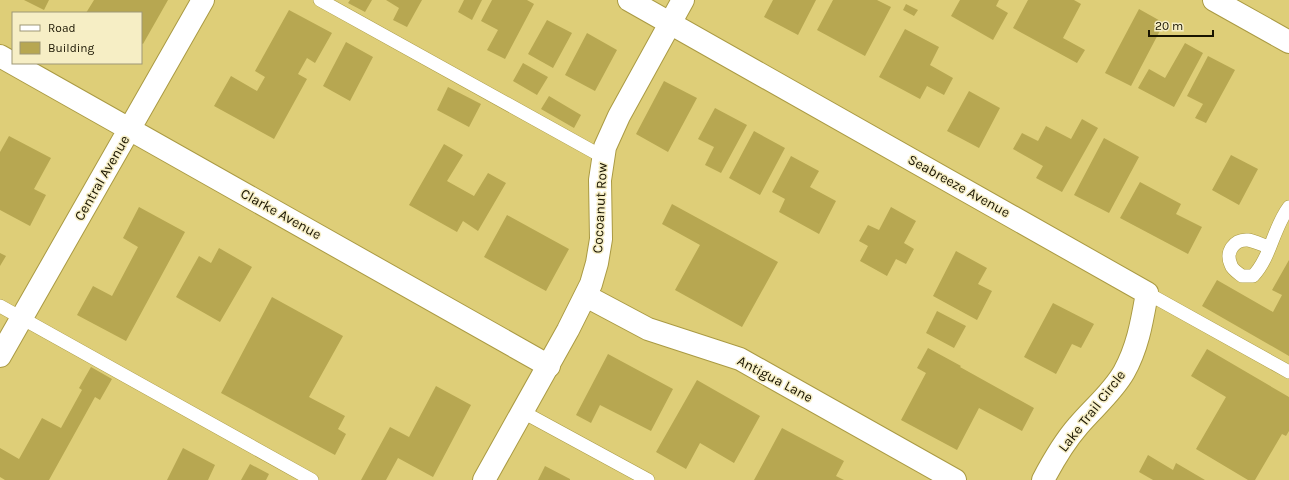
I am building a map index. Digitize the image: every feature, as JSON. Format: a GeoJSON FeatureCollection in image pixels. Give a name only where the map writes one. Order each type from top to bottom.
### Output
{"type":"FeatureCollection","features":[{"type":"Feature","properties":{"kind":"street","name":"Central Avenue"},"geometry":{"type":"LineString","coordinates":[[0,356],[203,0]]}},
{"type":"Feature","properties":{"kind":"street","name":"Seabreeze Avenue"},"geometry":{"type":"LineString","coordinates":[[629,0],[1147,293]]}},
{"type":"Feature","properties":{"kind":"street","name":"Cocoanut Row"},"geometry":{"type":"LineString","coordinates":[[484,480],[549,366],[586,296],[599,252],[600,180],[603,157],[613,127],[683,0]]}},
{"type":"Feature","properties":{"kind":"street"},"geometry":{"type":"LineString","coordinates":[[1214,0],[1289,42]]}},
{"type":"Feature","properties":{"kind":"street","name":"Clarke Avenue"},"geometry":{"type":"LineString","coordinates":[[0,56],[12,63]]}},
{"type":"Feature","properties":{"kind":"street","name":"Clarke Avenue"},"geometry":{"type":"LineString","coordinates":[[14,64],[549,366]]}},
{"type":"Feature","properties":{"kind":"street","name":"Lake Trail Circle"},"geometry":{"type":"LineString","coordinates":[[1043,480],[1066,440],[1124,373],[1136,347],[1147,293]]}},
{"type":"Feature","properties":{"kind":"street","name":"Antigua Lane"},"geometry":{"type":"LineString","coordinates":[[586,296],[648,329],[740,359],[955,480]]}},
{"type":"Feature","properties":{"kind":"lane"},"geometry":{"type":"LineString","coordinates":[[320,0],[603,157]]}},
{"type":"Feature","properties":{"kind":"lane"},"geometry":{"type":"LineString","coordinates":[[1269,247],[1281,217],[1289,207]]}},
{"type":"Feature","properties":{"kind":"lane","name":"Seabreeze Avenue"},"geometry":{"type":"LineString","coordinates":[[1147,293],[1289,372]]}},
{"type":"Feature","properties":{"kind":"lane"},"geometry":{"type":"LineString","coordinates":[[0,306],[312,480]]}},
{"type":"Feature","properties":{"kind":"lane"},"geometry":{"type":"LineString","coordinates":[[523,412],[648,480]]}},
{"type":"Feature","properties":{"kind":"building"},"geometry":{"type":"Polygon","coordinates":[[[24,0],[49,0],[44,10],[24,0]]]}},
{"type":"Feature","properties":{"kind":"building"},"geometry":{"type":"Polygon","coordinates":[[[94,0],[168,0],[143,44],[142,12],[87,12],[94,0]]]}},
{"type":"Feature","properties":{"kind":"building"},"geometry":{"type":"Polygon","coordinates":[[[350,0],[372,0],[365,12],[348,3],[350,0]]]}},
{"type":"Feature","properties":{"kind":"building"},"geometry":{"type":"Polygon","coordinates":[[[386,0],[422,0],[407,27],[393,20],[399,8],[386,0]]]}},
{"type":"Feature","properties":{"kind":"building"},"geometry":{"type":"Polygon","coordinates":[[[464,0],[482,0],[472,20],[458,12],[464,0]]]}},
{"type":"Feature","properties":{"kind":"building"},"geometry":{"type":"Polygon","coordinates":[[[492,0],[527,0],[534,4],[505,59],[487,50],[498,30],[481,21],[492,0]]]}},
{"type":"Feature","properties":{"kind":"building"},"geometry":{"type":"Polygon","coordinates":[[[773,0],[816,0],[798,35],[764,17],[773,0]]]}},
{"type":"Feature","properties":{"kind":"building"},"geometry":{"type":"Polygon","coordinates":[[[833,0],[877,0],[891,7],[865,56],[817,30],[833,0]]]}},
{"type":"Feature","properties":{"kind":"building"},"geometry":{"type":"Polygon","coordinates":[[[960,0],[999,0],[996,6],[1008,13],[993,40],[951,16],[960,0]]]}},
{"type":"Feature","properties":{"kind":"building"},"geometry":{"type":"Polygon","coordinates":[[[1028,0],[1074,0],[1081,4],[1063,38],[1085,50],[1077,63],[1013,28],[1028,0]]]}},
{"type":"Feature","properties":{"kind":"building"},"geometry":{"type":"Polygon","coordinates":[[[906,4],[918,10],[914,16],[903,10],[906,4]]]}},
{"type":"Feature","properties":{"kind":"building"},"geometry":{"type":"Polygon","coordinates":[[[1139,9],[1164,23],[1131,86],[1105,73],[1139,9]]]}},
{"type":"Feature","properties":{"kind":"building"},"geometry":{"type":"Polygon","coordinates":[[[289,10],[332,33],[315,63],[307,58],[298,74],[307,79],[274,139],[214,106],[231,76],[257,91],[265,77],[255,71],[289,10]]]}},
{"type":"Feature","properties":{"kind":"building"},"geometry":{"type":"Polygon","coordinates":[[[547,20],[572,33],[553,68],[528,54],[547,20]]]}},
{"type":"Feature","properties":{"kind":"building"},"geometry":{"type":"Polygon","coordinates":[[[905,29],[939,47],[930,65],[953,78],[944,95],[927,86],[920,99],[879,77],[905,29]]]}},
{"type":"Feature","properties":{"kind":"building"},"geometry":{"type":"Polygon","coordinates":[[[587,33],[617,50],[595,91],[565,75],[587,33]]]}},
{"type":"Feature","properties":{"kind":"building"},"geometry":{"type":"Polygon","coordinates":[[[346,42],[373,57],[350,101],[323,86],[346,42]]]}},
{"type":"Feature","properties":{"kind":"building"},"geometry":{"type":"Polygon","coordinates":[[[1185,43],[1203,53],[1174,107],[1138,88],[1149,69],[1165,78],[1185,43]]]}},
{"type":"Feature","properties":{"kind":"building"},"geometry":{"type":"Polygon","coordinates":[[[1208,56],[1235,70],[1206,123],[1195,118],[1203,104],[1187,96],[1208,56]]]}},
{"type":"Feature","properties":{"kind":"building"},"geometry":{"type":"Polygon","coordinates":[[[523,63],[548,77],[537,95],[513,81],[523,63]]]}},
{"type":"Feature","properties":{"kind":"building"},"geometry":{"type":"Polygon","coordinates":[[[664,81],[697,98],[668,152],[636,134],[664,81]]]}},
{"type":"Feature","properties":{"kind":"building"},"geometry":{"type":"Polygon","coordinates":[[[448,87],[481,104],[469,127],[437,110],[448,87]]]}},
{"type":"Feature","properties":{"kind":"building"},"geometry":{"type":"Polygon","coordinates":[[[969,91],[1000,108],[979,148],[947,131],[969,91]]]}},
{"type":"Feature","properties":{"kind":"building"},"geometry":{"type":"Polygon","coordinates":[[[549,96],[581,115],[574,128],[541,109],[549,96]]]}},
{"type":"Feature","properties":{"kind":"building"},"geometry":{"type":"Polygon","coordinates":[[[715,108],[747,125],[721,173],[705,165],[714,147],[698,139],[715,108]]]}},
{"type":"Feature","properties":{"kind":"building"},"geometry":{"type":"Polygon","coordinates":[[[1082,119],[1098,128],[1062,192],[1036,178],[1043,166],[1013,149],[1022,133],[1038,141],[1046,126],[1071,139],[1082,119]]]}},
{"type":"Feature","properties":{"kind":"building"},"geometry":{"type":"Polygon","coordinates":[[[754,131],[785,148],[760,195],[729,178],[754,131]]]}},
{"type":"Feature","properties":{"kind":"building"},"geometry":{"type":"Polygon","coordinates":[[[9,136],[51,158],[34,189],[46,195],[30,226],[0,210],[0,152],[9,136]]]}},
{"type":"Feature","properties":{"kind":"building"},"geometry":{"type":"Polygon","coordinates":[[[1104,138],[1139,157],[1109,213],[1074,195],[1104,138]]]}},
{"type":"Feature","properties":{"kind":"building"},"geometry":{"type":"Polygon","coordinates":[[[444,144],[463,155],[447,181],[474,196],[488,173],[506,183],[478,231],[463,221],[457,232],[409,205],[444,144]]]}},
{"type":"Feature","properties":{"kind":"building"},"geometry":{"type":"Polygon","coordinates":[[[1231,155],[1258,169],[1239,205],[1212,190],[1231,155]]]}},
{"type":"Feature","properties":{"kind":"building"},"geometry":{"type":"Polygon","coordinates":[[[791,156],[819,171],[810,187],[836,201],[819,234],[779,212],[785,199],[772,192],[791,156]]]}},
{"type":"Feature","properties":{"kind":"building"},"geometry":{"type":"Polygon","coordinates":[[[1140,182],[1181,204],[1176,214],[1202,227],[1188,254],[1120,218],[1140,182]]]}},
{"type":"Feature","properties":{"kind":"building"},"geometry":{"type":"Polygon","coordinates":[[[672,204],[778,262],[742,327],[675,290],[700,245],[662,224],[672,204]]]}},
{"type":"Feature","properties":{"kind":"building"},"geometry":{"type":"Polygon","coordinates":[[[139,207],[185,232],[126,341],[77,315],[93,286],[112,296],[138,247],[123,238],[139,207]]]}},
{"type":"Feature","properties":{"kind":"building"},"geometry":{"type":"Polygon","coordinates":[[[891,207],[916,221],[904,243],[914,249],[906,264],[896,259],[887,276],[860,261],[868,246],[859,241],[868,225],[879,230],[891,207]]]}},
{"type":"Feature","properties":{"kind":"building"},"geometry":{"type":"Polygon","coordinates":[[[507,215],[569,249],[546,291],[484,257],[507,215]]]}},
{"type":"Feature","properties":{"kind":"building"},"geometry":{"type":"Polygon","coordinates":[[[219,248],[252,267],[220,322],[176,297],[199,256],[211,263],[219,248]]]}},
{"type":"Feature","properties":{"kind":"building"},"geometry":{"type":"Polygon","coordinates":[[[956,251],[987,268],[978,284],[992,291],[977,320],[933,296],[956,251]]]}},
{"type":"Feature","properties":{"kind":"building"},"geometry":{"type":"Polygon","coordinates":[[[0,253],[6,256],[0,266],[0,253]]]}},
{"type":"Feature","properties":{"kind":"building"},"geometry":{"type":"Polygon","coordinates":[[[1289,260],[1289,356],[1202,306],[1217,280],[1273,312],[1282,295],[1272,290],[1289,260]]]}},
{"type":"Feature","properties":{"kind":"building"},"geometry":{"type":"Polygon","coordinates":[[[272,297],[343,336],[309,397],[345,416],[338,429],[346,434],[335,455],[221,393],[272,297]]]}},
{"type":"Feature","properties":{"kind":"building"},"geometry":{"type":"Polygon","coordinates":[[[1053,303],[1094,324],[1081,348],[1072,344],[1056,374],[1024,357],[1053,303]]]}},
{"type":"Feature","properties":{"kind":"building"},"geometry":{"type":"Polygon","coordinates":[[[937,311],[966,326],[954,348],[926,333],[937,311]]]}},
{"type":"Feature","properties":{"kind":"building"},"geometry":{"type":"Polygon","coordinates":[[[928,348],[1034,408],[1022,431],[979,408],[957,450],[901,420],[926,373],[917,368],[928,348]]]}},
{"type":"Feature","properties":{"kind":"building"},"geometry":{"type":"Polygon","coordinates":[[[1207,349],[1289,397],[1289,431],[1286,436],[1282,434],[1255,480],[1248,480],[1196,449],[1226,397],[1191,376],[1207,349]]]}},
{"type":"Feature","properties":{"kind":"building"},"geometry":{"type":"Polygon","coordinates":[[[608,354],[673,389],[651,431],[600,405],[591,423],[576,415],[608,354]]]}},
{"type":"Feature","properties":{"kind":"building"},"geometry":{"type":"Polygon","coordinates":[[[91,367],[112,379],[100,400],[95,397],[49,480],[5,480],[0,477],[0,448],[19,459],[42,418],[61,428],[82,390],[79,388],[91,367]]]}},
{"type":"Feature","properties":{"kind":"building"},"geometry":{"type":"Polygon","coordinates":[[[697,380],[760,416],[734,463],[700,443],[686,469],[656,452],[697,380]]]}},
{"type":"Feature","properties":{"kind":"building"},"geometry":{"type":"Polygon","coordinates":[[[436,386],[471,405],[433,477],[398,458],[386,480],[361,480],[390,427],[409,437],[436,386]]]}},
{"type":"Feature","properties":{"kind":"building"},"geometry":{"type":"Polygon","coordinates":[[[782,428],[844,461],[836,476],[844,480],[754,480],[782,428]]]}},
{"type":"Feature","properties":{"kind":"building"},"geometry":{"type":"Polygon","coordinates":[[[183,448],[215,465],[208,480],[167,480],[183,448]]]}},
{"type":"Feature","properties":{"kind":"building"},"geometry":{"type":"Polygon","coordinates":[[[1148,455],[1173,470],[1176,463],[1205,480],[1153,480],[1139,472],[1148,455]]]}},
{"type":"Feature","properties":{"kind":"building"},"geometry":{"type":"Polygon","coordinates":[[[250,464],[269,474],[266,480],[241,480],[250,464]]]}},
{"type":"Feature","properties":{"kind":"building"},"geometry":{"type":"Polygon","coordinates":[[[545,466],[570,479],[570,480],[538,480],[545,466]]]}}]}
